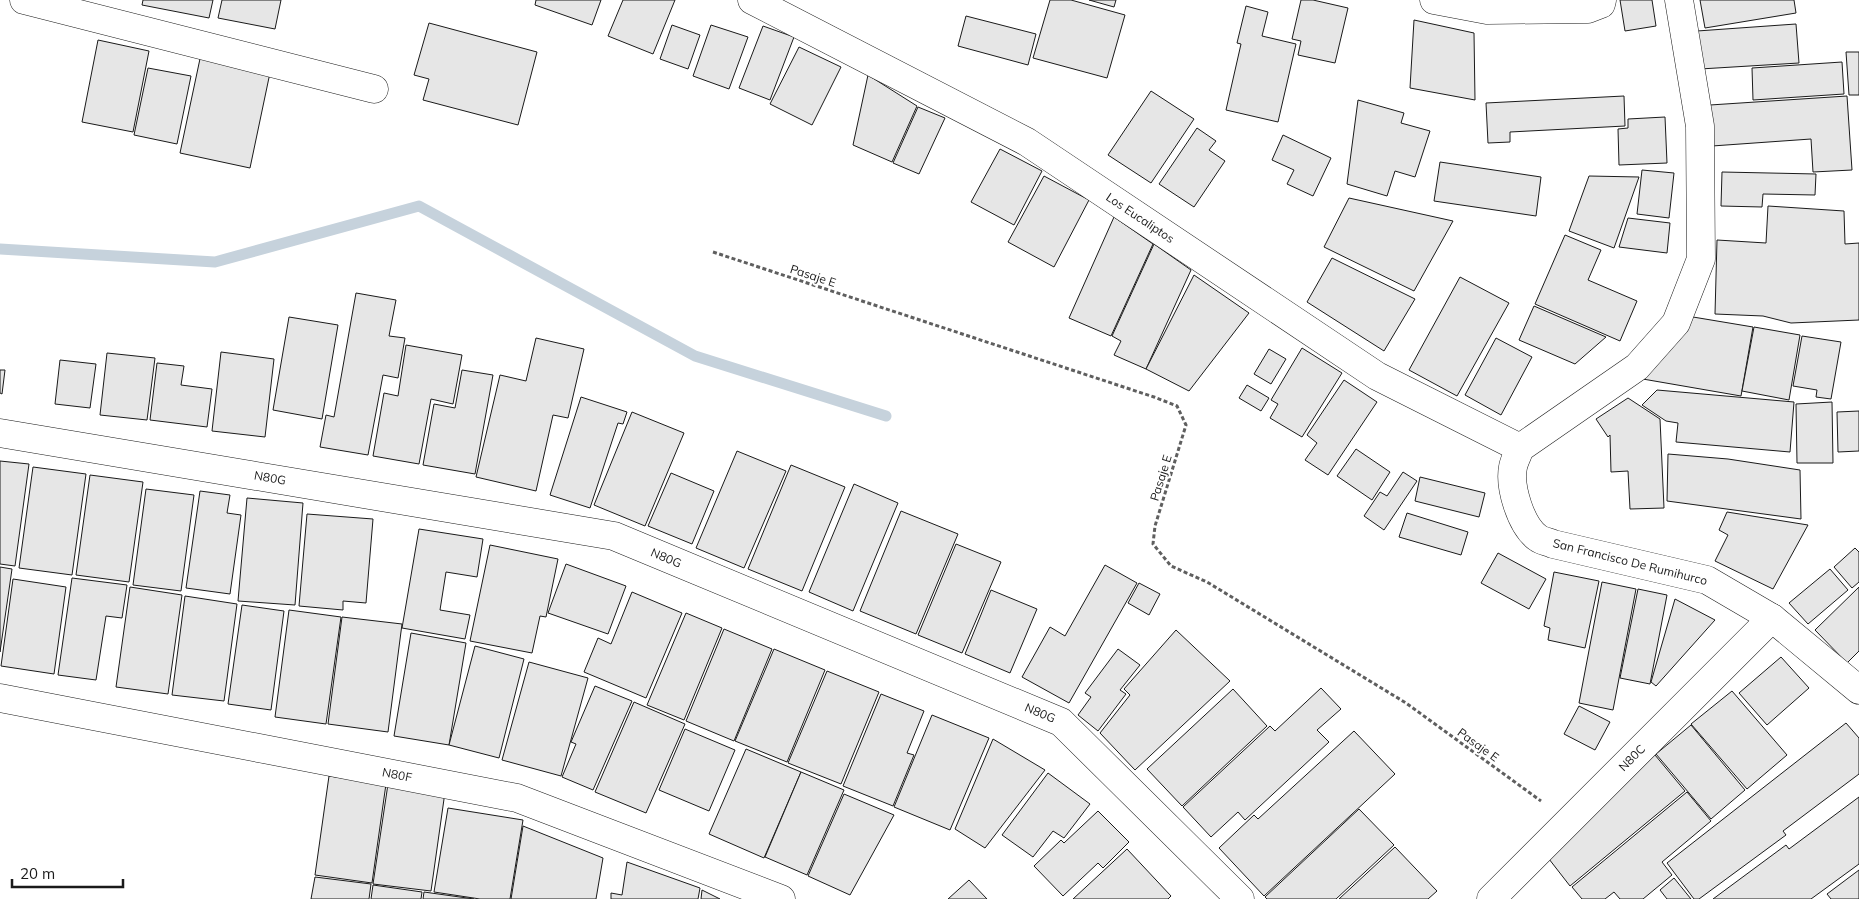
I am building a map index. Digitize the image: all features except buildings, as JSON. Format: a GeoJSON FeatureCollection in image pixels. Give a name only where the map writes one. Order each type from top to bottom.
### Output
{"type":"FeatureCollection","features":[{"type":"Feature","properties":{"kind":"street"},"geometry":{"type":"LineString","coordinates":[[24,0],[374,89]]}},
{"type":"Feature","properties":{"kind":"street","name":"Los Eucaliptos"},"geometry":{"type":"LineString","coordinates":[[752,0],[1027,142],[1377,376],[1520,448]]}},
{"type":"Feature","properties":{"kind":"street"},"geometry":{"type":"LineString","coordinates":[[1434,0],[1487,10],[1588,9],[1601,4],[1602,0]]}},
{"type":"Feature","properties":{"kind":"street"},"geometry":{"type":"LineString","coordinates":[[1520,448],[1637,367],[1676,323],[1701,259],[1700,126],[1679,0]]}},
{"type":"Feature","properties":{"kind":"street","name":"N80G"},"geometry":{"type":"LineString","coordinates":[[0,433],[614,536],[1061,722],[1240,899]]}},
{"type":"Feature","properties":{"kind":"street","name":"San Francisco De Rumihurco"},"geometry":{"type":"LineString","coordinates":[[1520,448],[1513,467],[1515,500],[1525,521],[1539,539],[1553,544],[1707,580],[1772,618],[1859,690]]}},
{"type":"Feature","properties":{"kind":"street","name":"N80C"},"geometry":{"type":"LineString","coordinates":[[1491,899],[1772,618]]}},
{"type":"Feature","properties":{"kind":"street","name":"N80F"},"geometry":{"type":"LineString","coordinates":[[0,698],[517,798],[781,899]]}},
{"type":"Feature","properties":{"kind":"path","name":"Pasaje E"},"geometry":{"type":"LineString","coordinates":[[713,252],[1177,406],[1186,425],[1155,526],[1153,544],[1171,566],[1207,582],[1406,703],[1568,822]]}},
{"type":"Feature","properties":{"kind":"waterway"},"geometry":{"type":"LineString","coordinates":[[0,249],[215,262],[419,206],[695,356],[886,416]]}}]}
